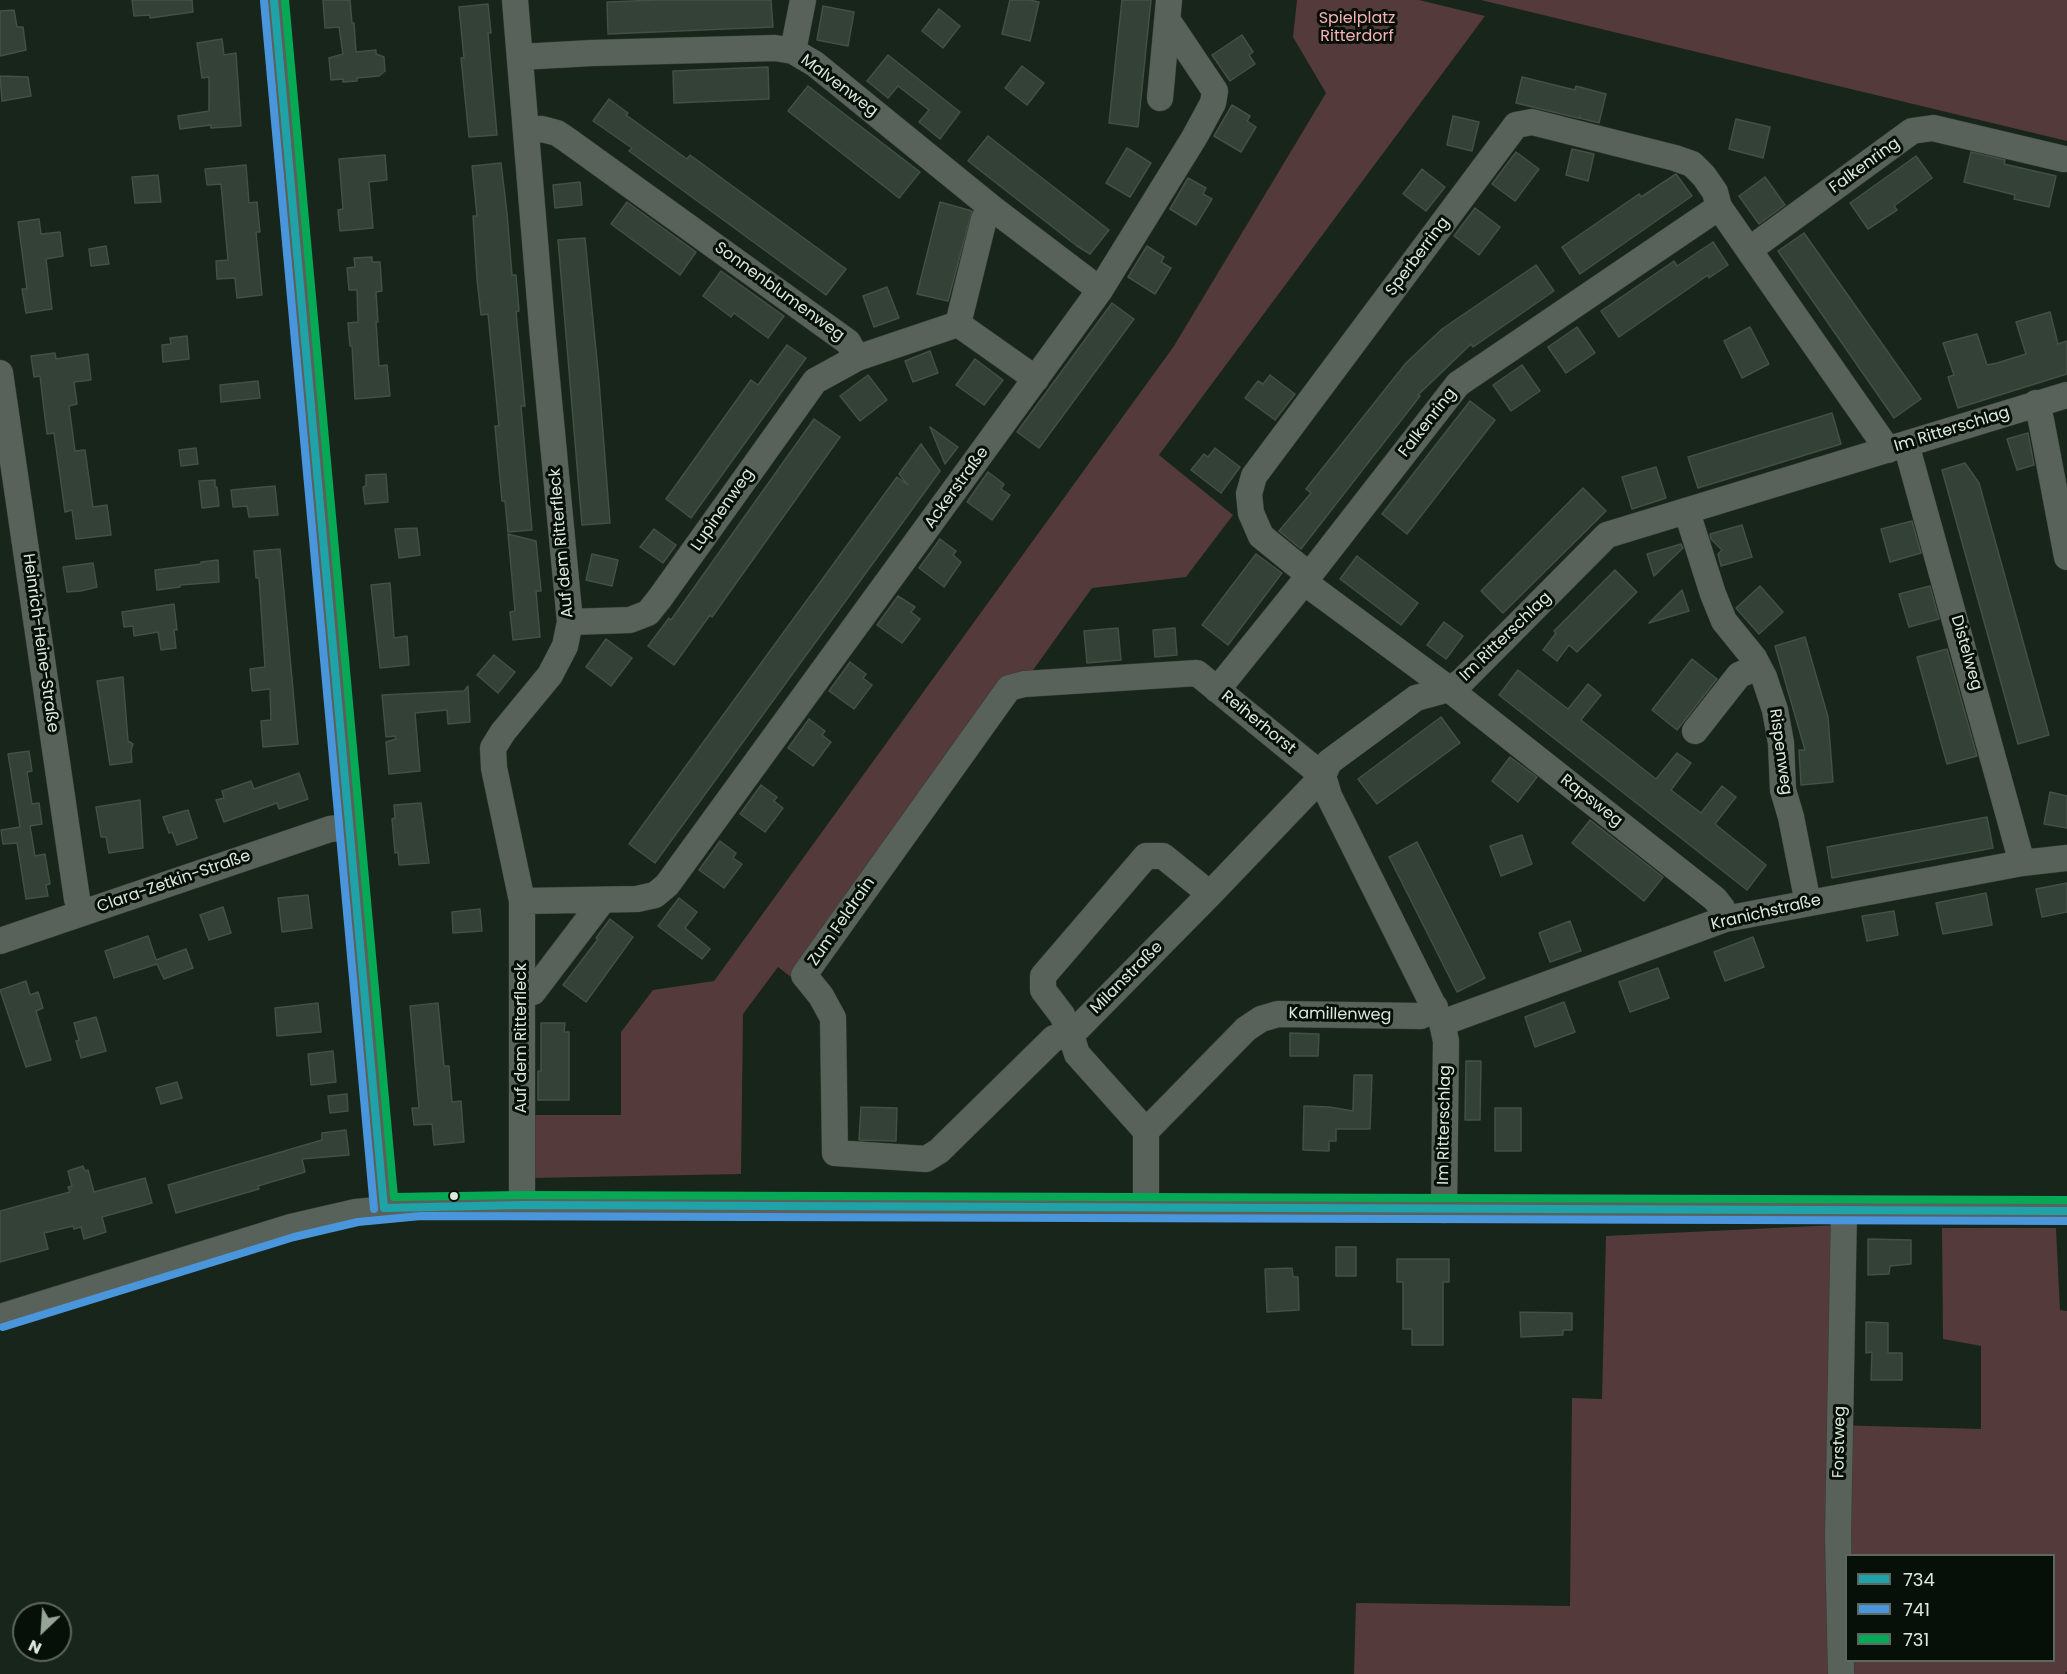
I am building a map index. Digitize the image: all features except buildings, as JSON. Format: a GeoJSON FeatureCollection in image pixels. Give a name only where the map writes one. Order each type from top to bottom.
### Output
{"type":"FeatureCollection","features":[{"type":"Feature","properties":{"kind":"street"},"geometry":{"type":"LineString","coordinates":[[274,0],[384,1208]]}},
{"type":"Feature","properties":{"kind":"street","name":"Auf dem Ritterfleck"},"geometry":{"type":"LineString","coordinates":[[515,0],[520,57],[535,91],[526,131],[570,622],[565,646],[550,675],[503,732],[493,748],[494,768],[522,901],[522,1205]]}},
{"type":"Feature","properties":{"kind":"street"},"geometry":{"type":"LineString","coordinates":[[793,51],[803,0]]}},
{"type":"Feature","properties":{"kind":"street","name":"Ackerstraße"},"geometry":{"type":"LineString","coordinates":[[1160,98],[1168,10]]}},
{"type":"Feature","properties":{"kind":"street","name":"Ackerstraße"},"geometry":{"type":"LineString","coordinates":[[522,901],[637,899],[655,895],[667,885],[1036,379],[1100,290],[1194,138],[1213,103],[1215,91],[1168,10]]}},
{"type":"Feature","properties":{"kind":"street","name":"Malvenweg"},"geometry":{"type":"LineString","coordinates":[[520,57],[775,48],[793,51],[815,64],[992,208],[1100,290]]}},
{"type":"Feature","properties":{"kind":"street","name":"Sperberring"},"geometry":{"type":"LineString","coordinates":[[1307,579],[1262,536],[1251,513],[1249,494],[1254,476],[1516,125],[1532,122],[1692,164],[1715,192],[1719,207]]}},
{"type":"Feature","properties":{"kind":"street","name":"Falkenring"},"geometry":{"type":"LineString","coordinates":[[1749,250],[1912,131],[1933,128],[2064,159]]}},
{"type":"Feature","properties":{"kind":"street","name":"Sonnenblumenweg"},"geometry":{"type":"LineString","coordinates":[[526,131],[542,129],[557,133],[566,139],[848,342],[857,358],[958,324]]}},
{"type":"Feature","properties":{"kind":"street"},"geometry":{"type":"LineString","coordinates":[[1719,207],[1897,447]]}},
{"type":"Feature","properties":{"kind":"street","name":"Falkenring"},"geometry":{"type":"LineString","coordinates":[[1307,579],[1458,384],[1719,207]]}},
{"type":"Feature","properties":{"kind":"street"},"geometry":{"type":"LineString","coordinates":[[992,208],[984,219],[958,324],[1036,379]]}},
{"type":"Feature","properties":{"kind":"street","name":"Lupinenweg"},"geometry":{"type":"LineString","coordinates":[[570,622],[630,620],[648,613],[815,381],[857,358]]}},
{"type":"Feature","properties":{"kind":"street","name":"Heinrich-Heine-Straße"},"geometry":{"type":"LineString","coordinates":[[0,373],[76,889],[82,912]]}},
{"type":"Feature","properties":{"kind":"street","name":"Im Ritterschlag"},"geometry":{"type":"LineString","coordinates":[[1444,1210],[1446,1041],[1439,1015],[1329,796],[1323,776],[1329,762],[1416,698],[1449,689],[1461,682],[1607,536],[2067,395]]}},
{"type":"Feature","properties":{"kind":"street"},"geometry":{"type":"LineString","coordinates":[[2036,403],[2067,557]]}},
{"type":"Feature","properties":{"kind":"street","name":"Distelweg"},"geometry":{"type":"LineString","coordinates":[[1897,447],[2022,863]]}},
{"type":"Feature","properties":{"kind":"street","name":"Rispenweg"},"geometry":{"type":"LineString","coordinates":[[1687,512],[1724,621],[1754,658],[1764,677],[1779,727],[1783,790],[1791,817],[1808,903]]}},
{"type":"Feature","properties":{"kind":"street"},"geometry":{"type":"LineString","coordinates":[[1307,579],[1449,689]]}},
{"type":"Feature","properties":{"kind":"street","name":"Reiherhorst"},"geometry":{"type":"LineString","coordinates":[[1307,579],[1217,690],[1323,776]]}},
{"type":"Feature","properties":{"kind":"street"},"geometry":{"type":"LineString","coordinates":[[1695,731],[1739,675],[1758,667]]}},
{"type":"Feature","properties":{"kind":"street","name":"Zum Feldrain"},"geometry":{"type":"LineString","coordinates":[[1071,1035],[1054,1038],[934,1155],[926,1159],[835,1153],[834,1018],[821,996],[804,975],[1009,688],[1024,684],[1197,673],[1217,690]]}},
{"type":"Feature","properties":{"kind":"street","name":"Rapsweg"},"geometry":{"type":"LineString","coordinates":[[1449,689],[1715,899],[1722,908],[1725,919]]}},
{"type":"Feature","properties":{"kind":"street","name":"Milanstraße"},"geometry":{"type":"LineString","coordinates":[[1071,1035],[1323,776]]}},
{"type":"Feature","properties":{"kind":"street","name":"Clara-Zetkin-Straße"},"geometry":{"type":"LineString","coordinates":[[0,941],[330,829],[348,827]]}},
{"type":"Feature","properties":{"kind":"street"},"geometry":{"type":"LineString","coordinates":[[1146,1208],[1146,1131],[1077,1054],[1062,1015],[1042,990],[1043,976],[1146,856],[1163,856],[1210,894]]}},
{"type":"Feature","properties":{"kind":"street","name":"Kranichstraße"},"geometry":{"type":"LineString","coordinates":[[1439,1015],[1725,919],[2022,863],[2067,858]]}},
{"type":"Feature","properties":{"kind":"street"},"geometry":{"type":"LineString","coordinates":[[523,994],[533,992],[603,900]]}},
{"type":"Feature","properties":{"kind":"street","name":"Kamillenweg"},"geometry":{"type":"LineString","coordinates":[[1146,1131],[1246,1029],[1261,1019],[1278,1014],[1439,1015]]}},
{"type":"Feature","properties":{"kind":"street"},"geometry":{"type":"LineString","coordinates":[[0,1317],[268,1233],[328,1218],[384,1208],[420,1206],[2067,1211]]}},
{"type":"Feature","properties":{"kind":"street","name":"Forstweg"},"geometry":{"type":"LineString","coordinates":[[1841,1674],[1839,1525],[1844,1209]]}},
{"type":"Feature","properties":{"kind":"green space","name":"Spielplatz Ritterdorf"},"geometry":{"type":"Polygon","coordinates":[[[1297,0],[1419,0],[1485,16],[1159,455],[1233,515],[1186,577],[1092,588],[1028,677],[1004,682],[791,977],[778,967],[743,1014],[741,1174],[532,1178],[531,1115],[621,1115],[621,1032],[653,990],[714,981],[1174,346],[1326,93],[1293,37],[1297,0]]]}},
{"type":"Feature","properties":{"kind":"green space"},"geometry":{"type":"Polygon","coordinates":[[[1481,0],[2067,0],[2067,141],[1539,14],[1481,0]]]}},
{"type":"Feature","properties":{"kind":"green space"},"geometry":{"type":"Polygon","coordinates":[[[1837,1225],[1831,1425],[1981,1429],[1981,1346],[1943,1339],[1942,1228],[2056,1228],[2060,1310],[2067,1311],[2067,1671],[2065,1674],[1354,1674],[1356,1603],[1570,1606],[1572,1398],[1602,1399],[1606,1236],[1837,1225]]]}},
{"type":"Feature","properties":{"kind":"transit line","name":"734"},"geometry":{"type":"LineString","coordinates":[[274,0],[384,1208]]}},
{"type":"Feature","properties":{"kind":"transit line","name":"731"},"geometry":{"type":"LineString","coordinates":[[285,0],[394,1197],[522,1195],[2067,1200]]}},
{"type":"Feature","properties":{"kind":"transit line","name":"741"},"geometry":{"type":"LineString","coordinates":[[264,1],[374,1209]]}},
{"type":"Feature","properties":{"kind":"transit line","name":"734"},"geometry":{"type":"LineString","coordinates":[[384,1208],[522,1205],[2067,1211]]}},
{"type":"Feature","properties":{"kind":"transit line","name":"741"},"geometry":{"type":"LineString","coordinates":[[3,1327],[294,1237],[358,1222],[421,1216],[2067,1221]]}}]}
